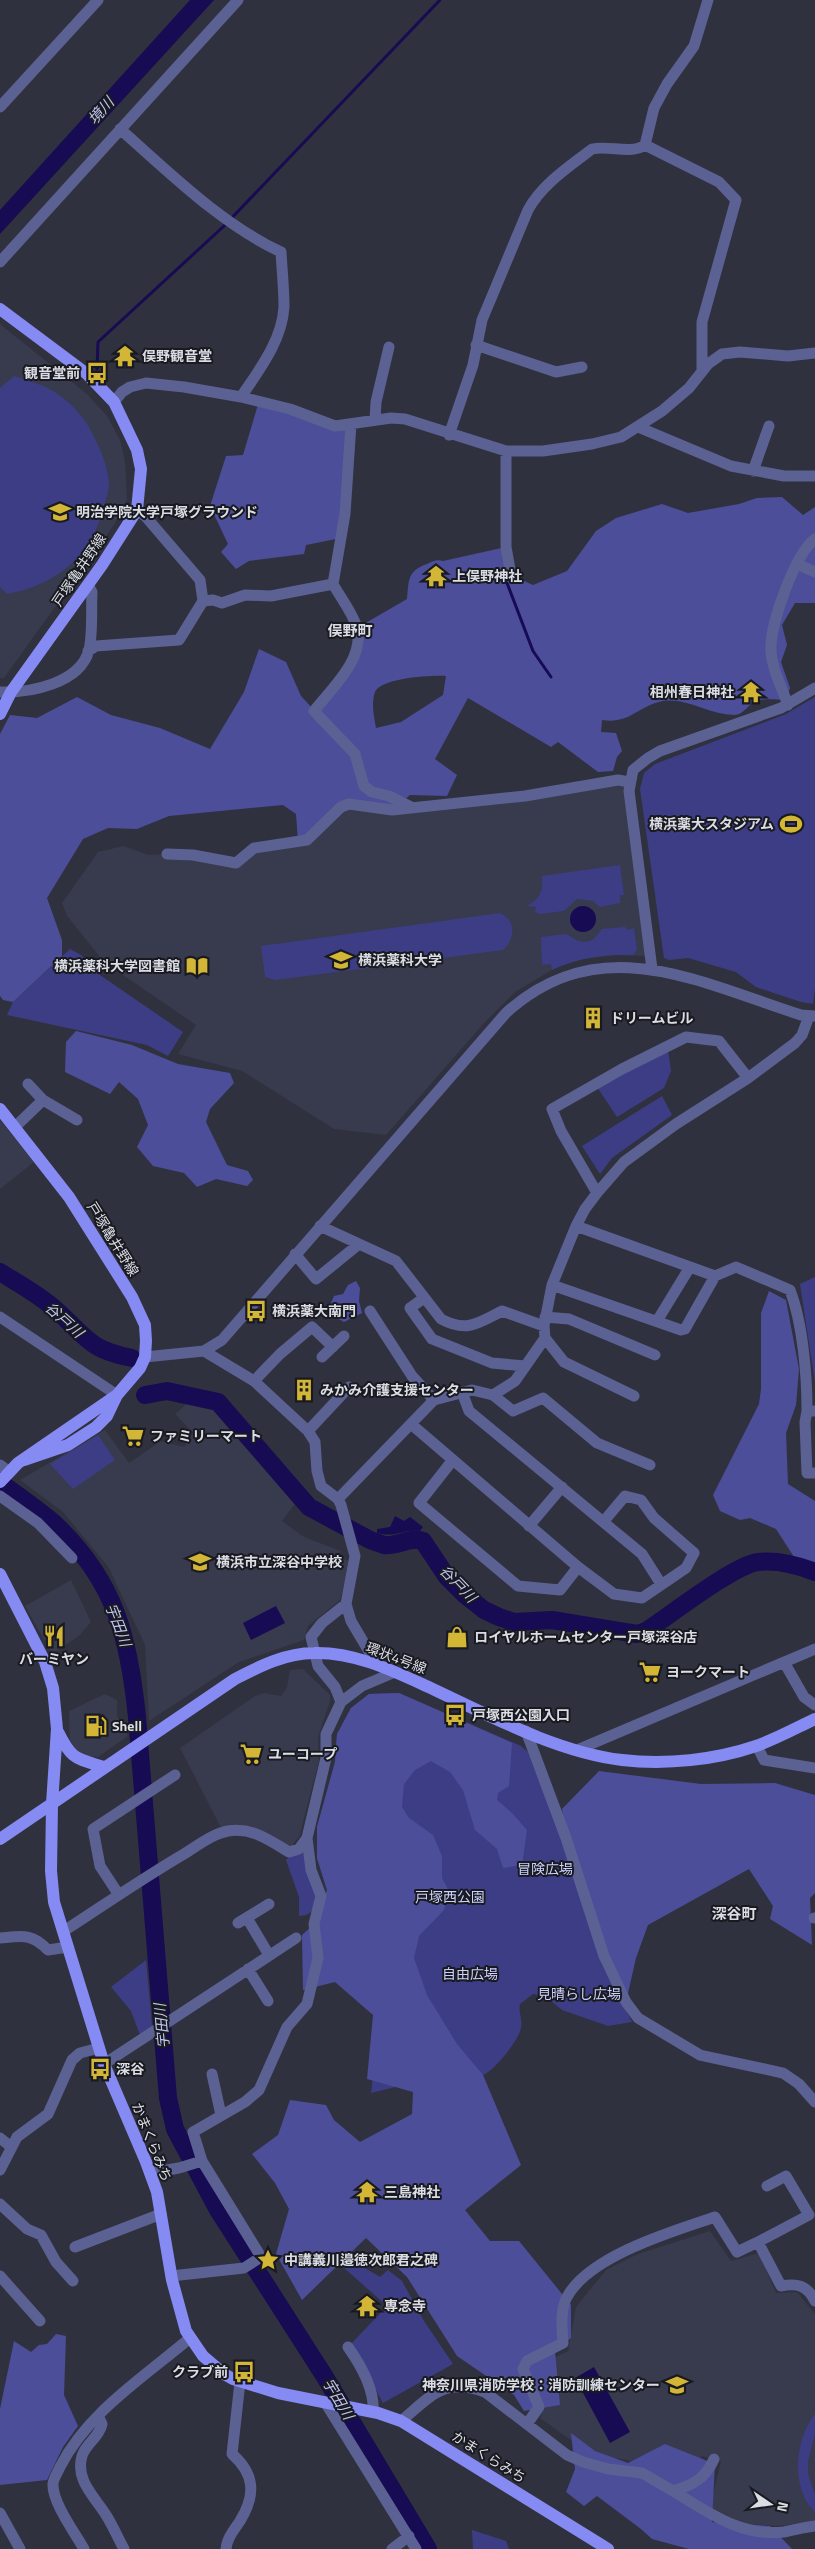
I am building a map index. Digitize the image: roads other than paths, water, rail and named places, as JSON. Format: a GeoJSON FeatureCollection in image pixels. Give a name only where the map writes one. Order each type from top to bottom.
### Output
{"type":"FeatureCollection","features":[{"type":"Feature","properties":{"kind":"main road","name":"戸塚亀井野線"},"geometry":{"type":"LineString","coordinates":[[0,309],[87,374],[114,402],[137,450],[141,469],[137,510],[88,585],[5,692],[0,714]]}},
{"type":"Feature","properties":{"kind":"main road","name":"戸塚亀井野線"},"geometry":{"type":"LineString","coordinates":[[0,1109],[69,1197],[139,1309],[145,1324],[145,1357]]}},
{"type":"Feature","properties":{"kind":"main road"},"geometry":{"type":"LineString","coordinates":[[3,1473],[117,1395],[140,1368],[145,1357]]}},
{"type":"Feature","properties":{"kind":"main road"},"geometry":{"type":"LineString","coordinates":[[0,1574],[45,1662],[53,1688],[57,1729],[52,1804]]}},
{"type":"Feature","properties":{"kind":"main road","name":"環状4号線"},"geometry":{"type":"LineString","coordinates":[[0,1839],[156,1732],[247,1673],[276,1660],[313,1652],[343,1655],[378,1665],[526,1731],[577,1750],[622,1760],[666,1761],[714,1756],[757,1746],[815,1720]]}},
{"type":"Feature","properties":{"kind":"main road"},"geometry":{"type":"LineString","coordinates":[[57,1729],[68,1752],[76,1758],[104,1767]]}},
{"type":"Feature","properties":{"kind":"main road","name":"かまくらみち"},"geometry":{"type":"LineString","coordinates":[[52,1804],[51,1871],[54,1902],[98,2048],[150,2172],[161,2214],[178,2306],[190,2338],[211,2364],[224,2374],[240,2382],[278,2393],[347,2405],[400,2421],[608,2549]]}},
{"type":"Feature","properties":{"kind":"street"},"geometry":{"type":"LineString","coordinates":[[0,107],[98,0]]}},
{"type":"Feature","properties":{"kind":"street"},"geometry":{"type":"LineString","coordinates":[[0,262],[238,0]]}},
{"type":"Feature","properties":{"kind":"street"},"geometry":{"type":"LineString","coordinates":[[450,435],[473,365],[482,320],[519,229],[533,201],[548,184],[592,149],[601,147],[630,150],[640,149],[645,145],[654,108],[667,84],[694,46],[708,0]]}},
{"type":"Feature","properties":{"kind":"street"},"geometry":{"type":"LineString","coordinates":[[120,129],[231,222],[255,240],[281,252],[284,301],[281,324],[276,339],[263,363],[240,397]]}},
{"type":"Feature","properties":{"kind":"street"},"geometry":{"type":"LineString","coordinates":[[645,145],[719,182],[736,200],[702,322],[702,372]]}},
{"type":"Feature","properties":{"kind":"street"},"geometry":{"type":"LineString","coordinates":[[476,345],[556,372],[582,367]]}},
{"type":"Feature","properties":{"kind":"street"},"geometry":{"type":"LineString","coordinates":[[375,420],[376,402],[389,347]]}},
{"type":"Feature","properties":{"kind":"street"},"geometry":{"type":"LineString","coordinates":[[114,402],[122,392],[146,383],[184,387],[240,397],[290,409],[335,426],[375,420],[405,419],[506,452],[543,451],[592,444],[621,437],[638,427],[684,393],[716,358],[732,353],[788,356],[815,353]]}},
{"type":"Feature","properties":{"kind":"street"},"geometry":{"type":"LineString","coordinates":[[351,424],[344,514],[333,584],[357,628],[358,645],[351,662],[314,711],[355,754],[364,786],[372,792],[389,796],[411,807]]}},
{"type":"Feature","properties":{"kind":"street"},"geometry":{"type":"LineString","coordinates":[[753,471],[769,426]]}},
{"type":"Feature","properties":{"kind":"street"},"geometry":{"type":"LineString","coordinates":[[638,427],[731,466],[784,476],[815,476]]}},
{"type":"Feature","properties":{"kind":"street"},"geometry":{"type":"LineString","coordinates":[[506,452],[506,547],[512,575]]}},
{"type":"Feature","properties":{"kind":"street"},"geometry":{"type":"LineString","coordinates":[[5,692],[63,681],[74,672],[88,651],[96,646],[179,640],[203,601],[200,580],[146,517],[137,510]]}},
{"type":"Feature","properties":{"kind":"street"},"geometry":{"type":"LineString","coordinates":[[788,705],[770,649],[781,604],[797,564],[815,539]]}},
{"type":"Feature","properties":{"kind":"street"},"geometry":{"type":"LineString","coordinates":[[797,564],[815,572]]}},
{"type":"Feature","properties":{"kind":"street"},"geometry":{"type":"LineString","coordinates":[[203,601],[212,600],[222,603],[245,595],[271,596],[333,584]]}},
{"type":"Feature","properties":{"kind":"street"},"geometry":{"type":"LineString","coordinates":[[88,585],[92,592],[88,651]]}},
{"type":"Feature","properties":{"kind":"street"},"geometry":{"type":"LineString","coordinates":[[652,969],[629,782],[632,770],[640,762],[660,751],[788,705],[815,688]]}},
{"type":"Feature","properties":{"kind":"street"},"geometry":{"type":"LineString","coordinates":[[167,854],[193,855],[236,863],[254,848],[307,840],[341,806],[349,804],[392,810],[525,796],[618,780],[629,782]]}},
{"type":"Feature","properties":{"kind":"street"},"geometry":{"type":"LineString","coordinates":[[145,1357],[204,1352],[222,1340],[483,1038],[517,1003],[550,982],[585,970],[622,966],[652,969],[812,1016],[802,1034],[794,1043],[748,1078],[676,1124],[624,1162],[597,1193],[584,1209],[552,1285],[545,1322],[545,1338],[514,1381],[493,1395]]}},
{"type":"Feature","properties":{"kind":"street"},"geometry":{"type":"LineString","coordinates":[[597,1193],[560,1131],[552,1110],[622,1069],[686,1037],[719,1041],[748,1078]]}},
{"type":"Feature","properties":{"kind":"street"},"geometry":{"type":"LineString","coordinates":[[28,1084],[43,1100],[77,1120]]}},
{"type":"Feature","properties":{"kind":"street"},"geometry":{"type":"LineString","coordinates":[[15,1127],[43,1100]]}},
{"type":"Feature","properties":{"kind":"street"},"geometry":{"type":"LineString","coordinates":[[320,1226],[396,1261],[441,1319],[458,1327],[469,1327],[502,1311],[545,1322],[569,1319],[654,1355]]}},
{"type":"Feature","properties":{"kind":"street"},"geometry":{"type":"LineString","coordinates":[[576,1226],[715,1276]]}},
{"type":"Feature","properties":{"kind":"street"},"geometry":{"type":"LineString","coordinates":[[295,1254],[316,1278],[359,1244]]}},
{"type":"Feature","properties":{"kind":"street"},"geometry":{"type":"LineString","coordinates":[[658,1321],[690,1267]]}},
{"type":"Feature","properties":{"kind":"street"},"geometry":{"type":"LineString","coordinates":[[552,1285],[658,1321],[672,1328],[685,1329],[715,1276],[736,1267],[790,1290],[803,1353],[811,1411],[805,1422],[807,1472],[815,1473]]}},
{"type":"Feature","properties":{"kind":"street"},"geometry":{"type":"LineString","coordinates":[[424,1298],[410,1308],[432,1339],[492,1363],[525,1366]]}},
{"type":"Feature","properties":{"kind":"street"},"geometry":{"type":"LineString","coordinates":[[370,1311],[412,1376],[434,1400]]}},
{"type":"Feature","properties":{"kind":"street"},"geometry":{"type":"LineString","coordinates":[[0,1317],[117,1395]]}},
{"type":"Feature","properties":{"kind":"street"},"geometry":{"type":"LineString","coordinates":[[254,1381],[280,1354],[312,1327],[332,1346]]}},
{"type":"Feature","properties":{"kind":"street"},"geometry":{"type":"LineString","coordinates":[[322,1357],[344,1336]]}},
{"type":"Feature","properties":{"kind":"street"},"geometry":{"type":"LineString","coordinates":[[545,1338],[564,1362],[634,1396]]}},
{"type":"Feature","properties":{"kind":"street"},"geometry":{"type":"LineString","coordinates":[[204,1352],[254,1381],[308,1431],[315,1442],[317,1472],[321,1486],[338,1500],[355,1556],[346,1604],[351,1622],[378,1665]]}},
{"type":"Feature","properties":{"kind":"street"},"geometry":{"type":"LineString","coordinates":[[308,1431],[349,1387]]}},
{"type":"Feature","properties":{"kind":"street"},"geometry":{"type":"LineString","coordinates":[[338,1500],[434,1400],[472,1390],[493,1395],[513,1410],[543,1398],[597,1443],[650,1465]]}},
{"type":"Feature","properties":{"kind":"street"},"geometry":{"type":"LineString","coordinates":[[462,1392],[469,1411],[642,1554],[661,1584]]}},
{"type":"Feature","properties":{"kind":"street"},"geometry":{"type":"LineString","coordinates":[[411,1424],[529,1526],[614,1594],[642,1598],[686,1568],[694,1553],[654,1518],[641,1500],[625,1496],[604,1521]]}},
{"type":"Feature","properties":{"kind":"street"},"geometry":{"type":"LineString","coordinates":[[452,1461],[419,1503],[518,1586],[560,1590],[578,1567]]}},
{"type":"Feature","properties":{"kind":"street"},"geometry":{"type":"LineString","coordinates":[[529,1526],[562,1487]]}},
{"type":"Feature","properties":{"kind":"street"},"geometry":{"type":"LineString","coordinates":[[0,1496],[38,1523],[72,1558]]}},
{"type":"Feature","properties":{"kind":"street"},"geometry":{"type":"LineString","coordinates":[[341,1702],[336,1687],[318,1666],[313,1652],[311,1637],[322,1623],[346,1604]]}},
{"type":"Feature","properties":{"kind":"street"},"geometry":{"type":"LineString","coordinates":[[577,1750],[815,1649]]}},
{"type":"Feature","properties":{"kind":"street"},"geometry":{"type":"LineString","coordinates":[[784,1662],[804,1696],[815,1705]]}},
{"type":"Feature","properties":{"kind":"street"},"geometry":{"type":"LineString","coordinates":[[171,2276],[244,2268],[261,2257],[200,2162],[192,2132],[245,2102],[259,2090],[287,2027],[308,2004],[318,1958],[314,1924],[321,1896],[311,1870],[307,1838],[326,1758],[326,1734],[341,1702],[362,1686],[395,1672]]}},
{"type":"Feature","properties":{"kind":"street"},"geometry":{"type":"LineString","coordinates":[[526,1731],[566,1838],[604,1956],[626,2002],[638,2018],[700,2055],[783,2073],[799,2084],[815,2102]]}},
{"type":"Feature","properties":{"kind":"street"},"geometry":{"type":"LineString","coordinates":[[757,1746],[764,1760],[815,1768]]}},
{"type":"Feature","properties":{"kind":"street"},"geometry":{"type":"LineString","coordinates":[[119,1895],[100,1866],[93,1830],[137,1799],[176,1775]]}},
{"type":"Feature","properties":{"kind":"street"},"geometry":{"type":"LineString","coordinates":[[64,1931],[209,1838],[228,1831],[249,1831],[261,1835],[288,1852],[299,1848],[307,1838]]}},
{"type":"Feature","properties":{"kind":"street"},"geometry":{"type":"LineString","coordinates":[[269,1904],[243,1920],[269,1955]]}},
{"type":"Feature","properties":{"kind":"street"},"geometry":{"type":"LineString","coordinates":[[0,1938],[28,1936],[38,1940],[48,1950],[68,1947]]}},
{"type":"Feature","properties":{"kind":"street"},"geometry":{"type":"LineString","coordinates":[[104,2064],[296,1938]]}},
{"type":"Feature","properties":{"kind":"street"},"geometry":{"type":"LineString","coordinates":[[248,1968],[268,2001]]}},
{"type":"Feature","properties":{"kind":"street"},"geometry":{"type":"LineString","coordinates":[[0,2170],[10,2146],[17,2138],[48,2114],[72,2060],[80,2053],[98,2048]]}},
{"type":"Feature","properties":{"kind":"street"},"geometry":{"type":"LineString","coordinates":[[212,2074],[221,2114]]}},
{"type":"Feature","properties":{"kind":"street"},"geometry":{"type":"LineString","coordinates":[[0,2138],[10,2146]]}},
{"type":"Feature","properties":{"kind":"street"},"geometry":{"type":"LineString","coordinates":[[150,2172],[184,2167],[200,2162]]}},
{"type":"Feature","properties":{"kind":"street"},"geometry":{"type":"LineString","coordinates":[[526,2424],[539,2407],[523,2370],[527,2361],[563,2343],[564,2307],[566,2298],[575,2285],[602,2264],[630,2249],[662,2235],[715,2217],[737,2252],[809,2215],[786,2176],[767,2186]]}},
{"type":"Feature","properties":{"kind":"street"},"geometry":{"type":"LineString","coordinates":[[0,2204],[27,2229],[41,2235],[56,2262],[73,2281]]}},
{"type":"Feature","properties":{"kind":"street"},"geometry":{"type":"LineString","coordinates":[[75,2247],[161,2214]]}},
{"type":"Feature","properties":{"kind":"street"},"geometry":{"type":"LineString","coordinates":[[758,2242],[781,2286],[796,2284],[804,2287],[815,2301]]}},
{"type":"Feature","properties":{"kind":"street"},"geometry":{"type":"LineString","coordinates":[[0,2276],[40,2321]]}},
{"type":"Feature","properties":{"kind":"street"},"geometry":{"type":"LineString","coordinates":[[84,2549],[55,2497],[53,2483],[68,2451],[98,2416],[190,2338]]}},
{"type":"Feature","properties":{"kind":"street"},"geometry":{"type":"LineString","coordinates":[[348,2347],[359,2363],[369,2388],[373,2412]]}},
{"type":"Feature","properties":{"kind":"street"},"geometry":{"type":"LineString","coordinates":[[226,2549],[226,2542],[242,2519],[252,2488],[250,2477],[232,2454],[240,2382]]}},
{"type":"Feature","properties":{"kind":"street"},"geometry":{"type":"LineString","coordinates":[[400,2421],[432,2395],[454,2385],[471,2387],[485,2392],[567,2455],[608,2469],[642,2473],[725,2523],[741,2529],[759,2532],[783,2532],[815,2526]]}},
{"type":"Feature","properties":{"kind":"street"},"geometry":{"type":"LineString","coordinates":[[328,2402],[416,2549]]}},
{"type":"Feature","properties":{"kind":"street"},"geometry":{"type":"LineString","coordinates":[[98,2416],[102,2424],[100,2432],[86,2447],[80,2465],[81,2474],[87,2490],[106,2515],[124,2549]]}},
{"type":"Feature","properties":{"kind":"street"},"geometry":{"type":"LineString","coordinates":[[673,2490],[690,2486],[700,2479],[710,2470],[714,2459]]}},
{"type":"Feature","properties":{"kind":"street"},"geometry":{"type":"LineString","coordinates":[[0,2513],[20,2549]]}},
{"type":"Feature","properties":{"kind":"street"},"geometry":{"type":"LineString","coordinates":[[392,2549],[408,2536]]}},
{"type":"Feature","properties":{"kind":"water","name":"境川"},"geometry":{"type":"Polygon","coordinates":[[[190,0],[214,0],[0,234],[0,210],[190,0]]]}},
{"type":"Feature","properties":{"kind":"water"},"geometry":{"type":"Polygon","coordinates":[[[583,906],[592,910],[596,919],[592,928],[583,932],[574,928],[570,919],[574,910],[583,906]]]}},
{"type":"Feature","properties":{"kind":"water"},"geometry":{"type":"Polygon","coordinates":[[[395,1516],[404,1521],[410,1517],[423,1527],[420,1531],[408,1531],[390,1535],[377,1533],[377,1529],[390,1527],[395,1516]]]}},
{"type":"Feature","properties":{"kind":"water"},"geometry":{"type":"Polygon","coordinates":[[[276,1606],[285,1623],[251,1640],[243,1623],[276,1606]]]}},
{"type":"Feature","properties":{"kind":"water"},"geometry":{"type":"Polygon","coordinates":[[[594,2367],[630,2432],[610,2443],[575,2378],[594,2367]]]}},
{"type":"Feature","properties":{"kind":"waterway"},"geometry":{"type":"LineString","coordinates":[[97,369],[98,342],[224,226],[440,0]]}},
{"type":"Feature","properties":{"kind":"waterway"},"geometry":{"type":"LineString","coordinates":[[507,583],[533,651],[551,677]]}},
{"type":"Feature","properties":{"kind":"waterway","name":"谷戸川"},"geometry":{"type":"LineString","coordinates":[[0,1272],[49,1304],[96,1346],[132,1358]]}},
{"type":"Feature","properties":{"kind":"waterway","name":"谷戸川"},"geometry":{"type":"LineString","coordinates":[[145,1395],[167,1391],[218,1402],[309,1507],[370,1540],[384,1545],[394,1545],[413,1540],[423,1541],[447,1577],[464,1594],[484,1610],[514,1622],[552,1620],[637,1634],[646,1631],[718,1581],[747,1565],[758,1562],[780,1562],[815,1572]]}},
{"type":"Feature","properties":{"kind":"waterway","name":"宇田川"},"geometry":{"type":"LineString","coordinates":[[0,1482],[48,1518],[75,1545],[92,1567],[105,1589],[116,1612],[123,1636],[134,1688],[168,2098],[175,2129],[218,2210],[325,2377],[428,2549]]}},
{"type":"Feature","properties":{"kind":"place","name":"俣野観音堂"},"geometry":{"type":"Point","coordinates":[125,356]}},
{"type":"Feature","properties":{"kind":"place","name":"観音堂前"},"geometry":{"type":"Point","coordinates":[97,373]}},
{"type":"Feature","properties":{"kind":"place","name":"明治学院大学戸塚グラウンド"},"geometry":{"type":"Point","coordinates":[60,512]}},
{"type":"Feature","properties":{"kind":"place","name":"上俣野神社"},"geometry":{"type":"Point","coordinates":[436,576]}},
{"type":"Feature","properties":{"kind":"place","name":"相州春日神社"},"geometry":{"type":"Point","coordinates":[751,692]}},
{"type":"Feature","properties":{"kind":"place","name":"横浜薬大スタジアム"},"geometry":{"type":"Point","coordinates":[791,824]}},
{"type":"Feature","properties":{"kind":"place","name":"横浜薬科大学"},"geometry":{"type":"Point","coordinates":[341,960]}},
{"type":"Feature","properties":{"kind":"place","name":"横浜薬科大学図書館"},"geometry":{"type":"Point","coordinates":[197,966]}},
{"type":"Feature","properties":{"kind":"place","name":"ドリームビル"},"geometry":{"type":"Point","coordinates":[593,1018]}},
{"type":"Feature","properties":{"kind":"place","name":"横浜薬大南門"},"geometry":{"type":"Point","coordinates":[256,1311]}},
{"type":"Feature","properties":{"kind":"place","name":"みかみ介護支援センター"},"geometry":{"type":"Point","coordinates":[304,1390]}},
{"type":"Feature","properties":{"kind":"place","name":"ファミリーマート"},"geometry":{"type":"Point","coordinates":[133,1436]}},
{"type":"Feature","properties":{"kind":"place","name":"横浜市立深谷中学校"},"geometry":{"type":"Point","coordinates":[200,1562]}},
{"type":"Feature","properties":{"kind":"place","name":"バーミヤン"},"geometry":{"type":"Point","coordinates":[54,1636]}},
{"type":"Feature","properties":{"kind":"place","name":"ロイヤルホームセンター戸塚深谷店"},"geometry":{"type":"Point","coordinates":[457,1637]}},
{"type":"Feature","properties":{"kind":"place","name":"ヨークマート"},"geometry":{"type":"Point","coordinates":[650,1672]}},
{"type":"Feature","properties":{"kind":"place","name":"戸塚西公園入口"},"geometry":{"type":"Point","coordinates":[455,1715]}},
{"type":"Feature","properties":{"kind":"place","name":"Shell"},"geometry":{"type":"Point","coordinates":[96,1726]}},
{"type":"Feature","properties":{"kind":"place","name":"ユーコープ"},"geometry":{"type":"Point","coordinates":[251,1754]}},
{"type":"Feature","properties":{"kind":"place","name":"深谷"},"geometry":{"type":"Point","coordinates":[100,2069]}},
{"type":"Feature","properties":{"kind":"place","name":"三島神社"},"geometry":{"type":"Point","coordinates":[367,2192]}},
{"type":"Feature","properties":{"kind":"place","name":"中講義川邉徳次郎君之碑"},"geometry":{"type":"Point","coordinates":[268,2260]}},
{"type":"Feature","properties":{"kind":"place","name":"専念寺"},"geometry":{"type":"Point","coordinates":[367,2306]}},
{"type":"Feature","properties":{"kind":"place","name":"クラブ前"},"geometry":{"type":"Point","coordinates":[244,2372]}},
{"type":"Feature","properties":{"kind":"place","name":"神奈川県消防学校：消防訓練センター"},"geometry":{"type":"Point","coordinates":[677,2385]}},
{"type":"Feature","properties":{"kind":"district","name":"俣野町"},"geometry":{"type":"Point","coordinates":[350,631]}},
{"type":"Feature","properties":{"kind":"district","name":"深谷町"},"geometry":{"type":"Point","coordinates":[734,1914]}},
{"type":"Feature","properties":{"kind":"park label","name":"冒険広場"},"geometry":{"type":"Point","coordinates":[545,1869]}},
{"type":"Feature","properties":{"kind":"park label","name":"戸塚西公園"},"geometry":{"type":"Point","coordinates":[450,1897]}},
{"type":"Feature","properties":{"kind":"park label","name":"自由広場"},"geometry":{"type":"Point","coordinates":[470,1974]}},
{"type":"Feature","properties":{"kind":"park label","name":"見晴らし広場"},"geometry":{"type":"Point","coordinates":[579,1994]}}]}
